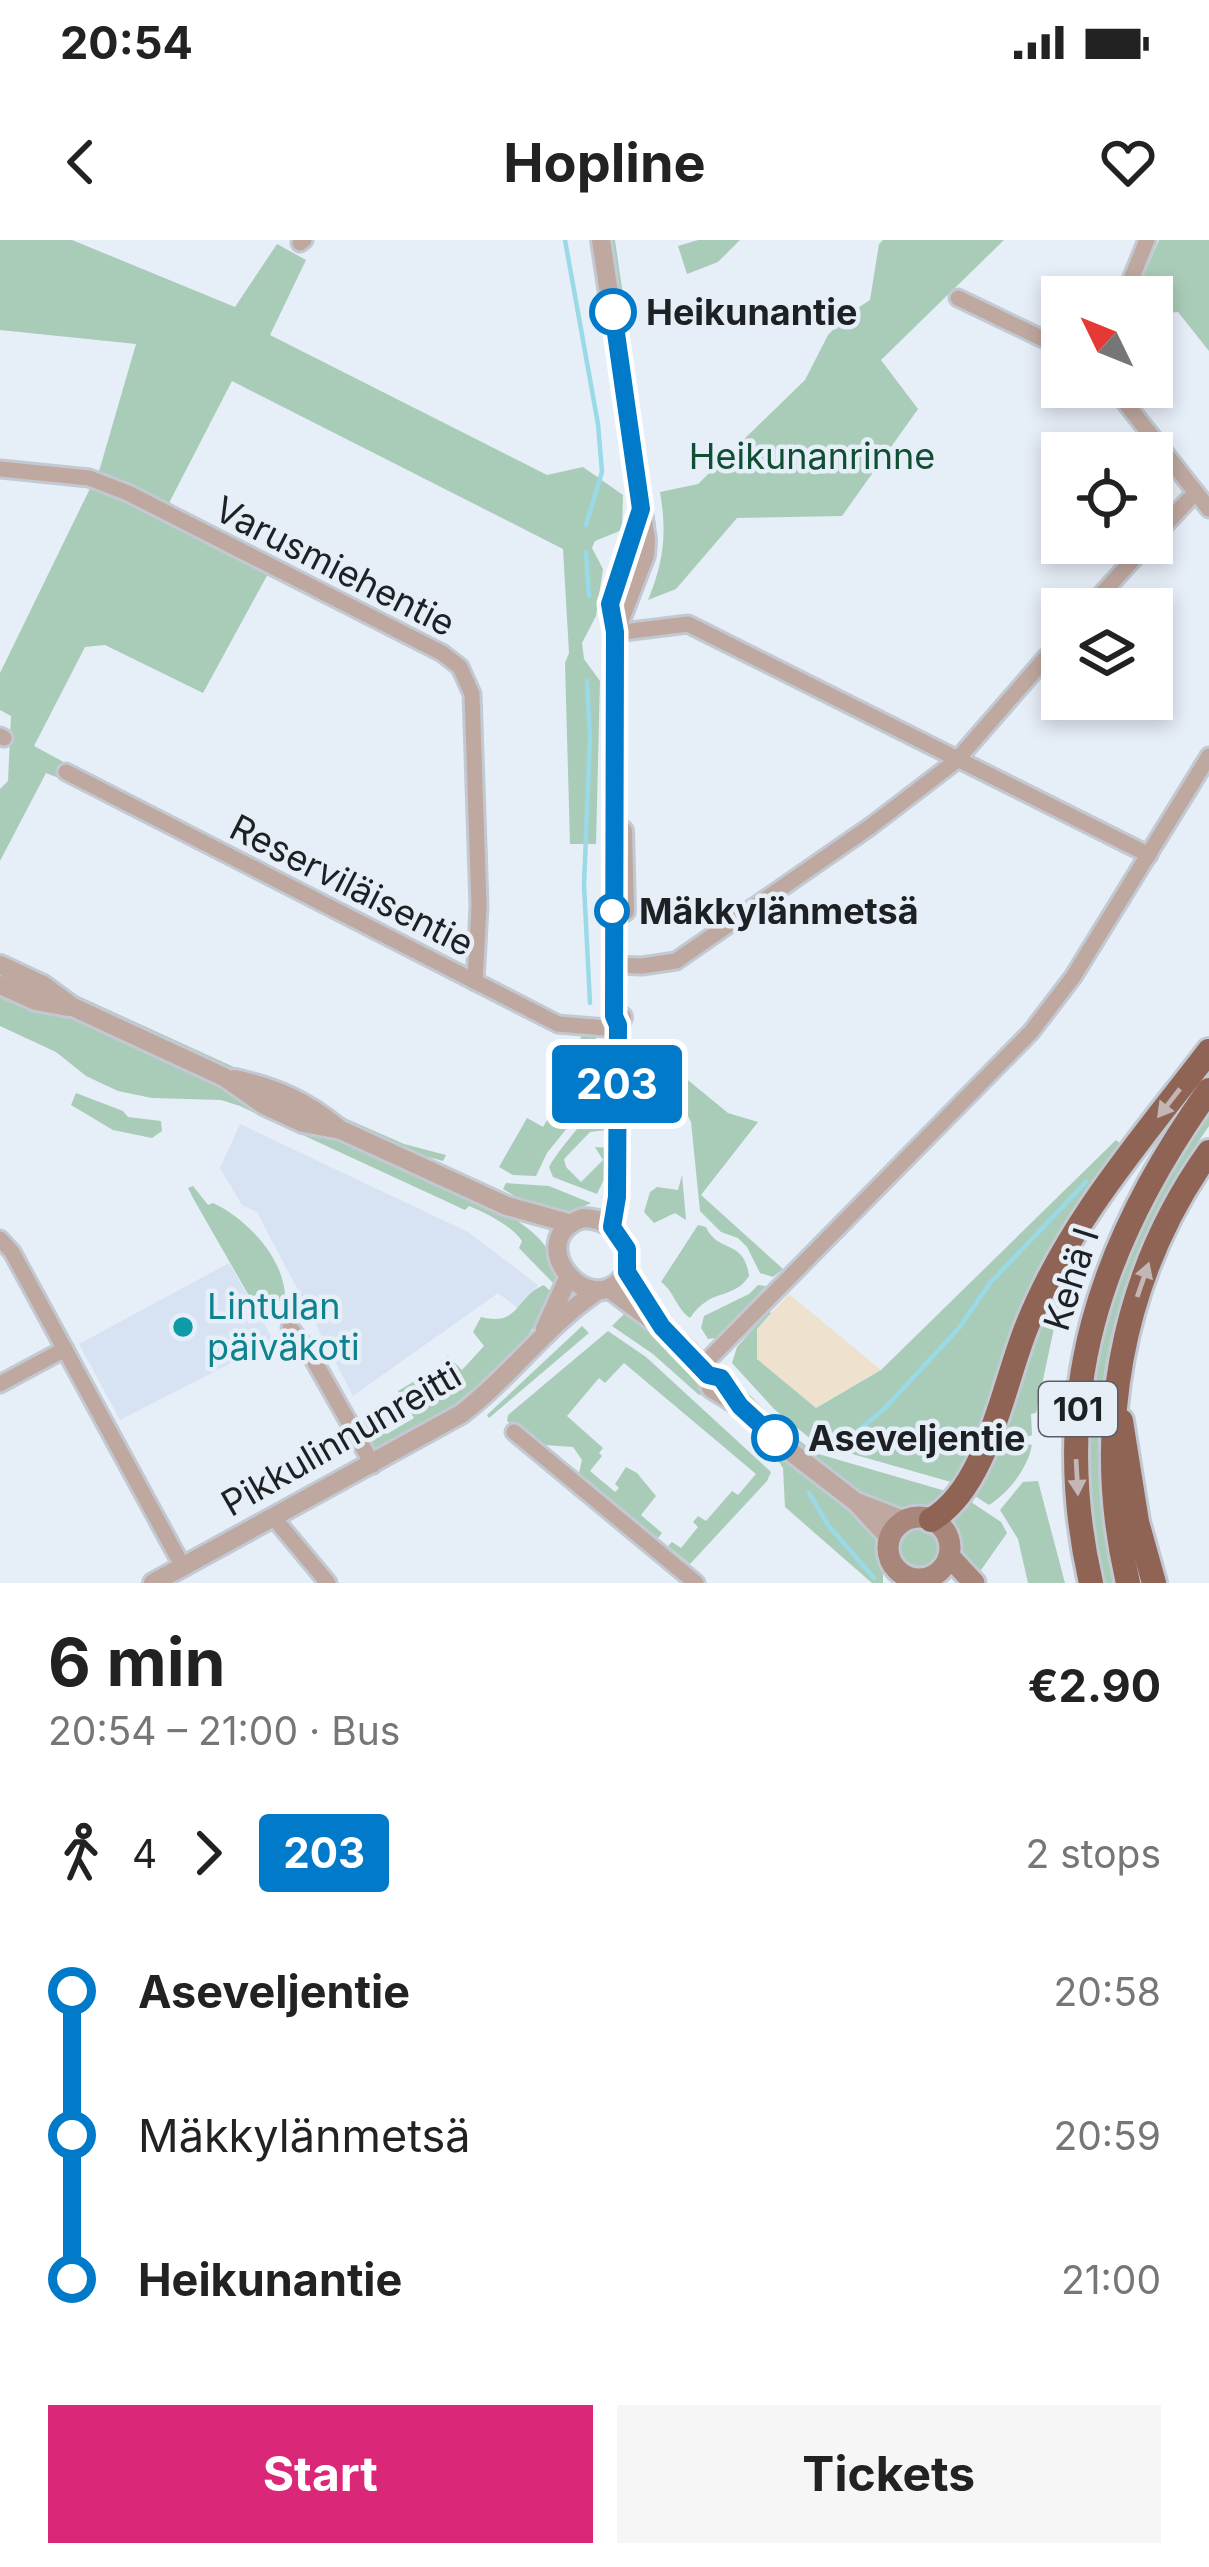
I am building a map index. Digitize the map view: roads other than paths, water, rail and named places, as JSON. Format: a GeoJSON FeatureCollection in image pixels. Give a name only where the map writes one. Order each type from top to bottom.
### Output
{"type":"FeatureCollection","features":[{"type":"Feature","properties":{"kind":"highway"},"geometry":{"type":"LineString","coordinates":[[918,1520],[954,1502],[969,1479],[1046,1283],[1083,1216],[1209,1051]]}},
{"type":"Feature","properties":{"kind":"highway","name":"Kehä I"},"geometry":{"type":"LineString","coordinates":[[1091,1583],[1078,1507],[1076,1461],[1084,1356],[1119,1239],[1143,1190],[1209,1090]]}},
{"type":"Feature","properties":{"kind":"highway","name":"Kehä I"},"geometry":{"type":"LineString","coordinates":[[1128,1583],[1110,1479],[1115,1394],[1124,1341],[1153,1253],[1209,1152]]}},
{"type":"Feature","properties":{"kind":"highway"},"geometry":{"type":"LineString","coordinates":[[1115,1394],[1137,1522],[1154,1583]]}},
{"type":"Feature","properties":{"kind":"main road"},"geometry":{"type":"LineString","coordinates":[[918,1520],[947,1534],[949,1556],[941,1570],[924,1581],[891,1574],[890,1539],[918,1520]]}},
{"type":"Feature","properties":{"kind":"main road"},"geometry":{"type":"LineString","coordinates":[[949,1556],[970,1579]]}},
{"type":"Feature","properties":{"kind":"street"},"geometry":{"type":"LineString","coordinates":[[601,240],[641,509],[610,604],[615,632],[615,776],[624,839],[612,1227]]}},
{"type":"Feature","properties":{"kind":"street"},"geometry":{"type":"LineString","coordinates":[[1132,276],[1147,240]]}},
{"type":"Feature","properties":{"kind":"street"},"geometry":{"type":"LineString","coordinates":[[958,298],[1041,338]]}},
{"type":"Feature","properties":{"kind":"street"},"geometry":{"type":"LineString","coordinates":[[1129,408],[1209,509]]}},
{"type":"Feature","properties":{"kind":"street","name":"Varusmiehentie"},"geometry":{"type":"LineString","coordinates":[[0,469],[89,478],[128,493],[403,632],[460,667],[472,694],[478,906],[475,982]]}},
{"type":"Feature","properties":{"kind":"street"},"geometry":{"type":"LineString","coordinates":[[1173,516],[1195,493]]}},
{"type":"Feature","properties":{"kind":"street"},"geometry":{"type":"LineString","coordinates":[[1107,588],[1129,564]]}},
{"type":"Feature","properties":{"kind":"street"},"geometry":{"type":"LineString","coordinates":[[615,632],[688,624],[1149,855]]}},
{"type":"Feature","properties":{"kind":"street"},"geometry":{"type":"LineString","coordinates":[[620,965],[676,961],[871,826],[956,761],[1041,663]]}},
{"type":"Feature","properties":{"kind":"street"},"geometry":{"type":"LineString","coordinates":[[704,1371],[1031,1032],[1073,977],[1209,756]]}},
{"type":"Feature","properties":{"kind":"street","name":"Reserviläisentie"},"geometry":{"type":"LineString","coordinates":[[66,772],[557,1024],[618,1027]]}},
{"type":"Feature","properties":{"kind":"street"},"geometry":{"type":"LineString","coordinates":[[0,964],[44,985],[73,1007],[224,1077],[264,1105],[303,1123],[341,1130],[507,1206],[568,1223],[588,1217],[612,1227],[627,1249],[627,1272],[662,1327],[704,1371],[711,1388],[740,1406],[856,1502],[890,1539]]}},
{"type":"Feature","properties":{"kind":"street"},"geometry":{"type":"LineString","coordinates":[[0,985],[35,1001],[73,1007]]}},
{"type":"Feature","properties":{"kind":"street"},"geometry":{"type":"LineString","coordinates":[[588,1217],[616,1168]]}},
{"type":"Feature","properties":{"kind":"street"},"geometry":{"type":"LineString","coordinates":[[507,1206],[556,1247],[569,1276],[603,1290],[662,1327]]}},
{"type":"Feature","properties":{"kind":"street"},"geometry":{"type":"LineString","coordinates":[[556,1247],[568,1223]]}},
{"type":"Feature","properties":{"kind":"street"},"geometry":{"type":"LineString","coordinates":[[0,1239],[183,1567]]}},
{"type":"Feature","properties":{"kind":"street"},"geometry":{"type":"LineString","coordinates":[[603,1290],[627,1272]]}},
{"type":"Feature","properties":{"kind":"street","name":"Pikkulinnunreitti"},"geometry":{"type":"LineString","coordinates":[[545,1329],[569,1276]]}},
{"type":"Feature","properties":{"kind":"street","name":"Pikkulinnunreitti"},"geometry":{"type":"LineString","coordinates":[[153,1583],[373,1465],[482,1398],[545,1329],[603,1290]]}},
{"type":"Feature","properties":{"kind":"street"},"geometry":{"type":"LineString","coordinates":[[290,1328],[308,1350],[373,1465]]}},
{"type":"Feature","properties":{"kind":"street"},"geometry":{"type":"LineString","coordinates":[[0,1384],[65,1349]]}},
{"type":"Feature","properties":{"kind":"street"},"geometry":{"type":"LineString","coordinates":[[514,1432],[696,1583]]}},
{"type":"Feature","properties":{"kind":"street"},"geometry":{"type":"LineString","coordinates":[[856,1502],[918,1520]]}},
{"type":"Feature","properties":{"kind":"street"},"geometry":{"type":"LineString","coordinates":[[274,1518],[328,1583]]}},
{"type":"Feature","properties":{"kind":"street"},"geometry":{"type":"LineString","coordinates":[[664,1583],[678,1568]]}},
{"type":"Feature","properties":{"kind":"waterway"},"geometry":{"type":"LineString","coordinates":[[565,240],[598,424],[602,472],[586,525]]}},
{"type":"Feature","properties":{"kind":"waterway"},"geometry":{"type":"LineString","coordinates":[[586,552],[589,596]]}},
{"type":"Feature","properties":{"kind":"waterway"},"geometry":{"type":"LineString","coordinates":[[587,681],[590,737],[584,885],[590,1003]]}},
{"type":"Feature","properties":{"kind":"waterway"},"geometry":{"type":"LineString","coordinates":[[847,1440],[885,1408],[959,1328],[990,1283],[1086,1182]]}},
{"type":"Feature","properties":{"kind":"waterway"},"geometry":{"type":"LineString","coordinates":[[809,1493],[828,1525],[874,1578]]}},
{"type":"Feature","properties":{"kind":"place","name":"Heikunantie"},"geometry":{"type":"Point","coordinates":[613,312]}},
{"type":"Feature","properties":{"kind":"place","name":"Mäkkylänmetsä"},"geometry":{"type":"Point","coordinates":[612,911]}},
{"type":"Feature","properties":{"kind":"place","name":"Lintulan päiväkoti"},"geometry":{"type":"Point","coordinates":[183,1327]}},
{"type":"Feature","properties":{"kind":"place","name":"Aseveljentie"},"geometry":{"type":"Point","coordinates":[775,1438]}},
{"type":"Feature","properties":{"kind":"park label","name":"Heikunanrinne"},"geometry":{"type":"Point","coordinates":[812,456]}}]}
